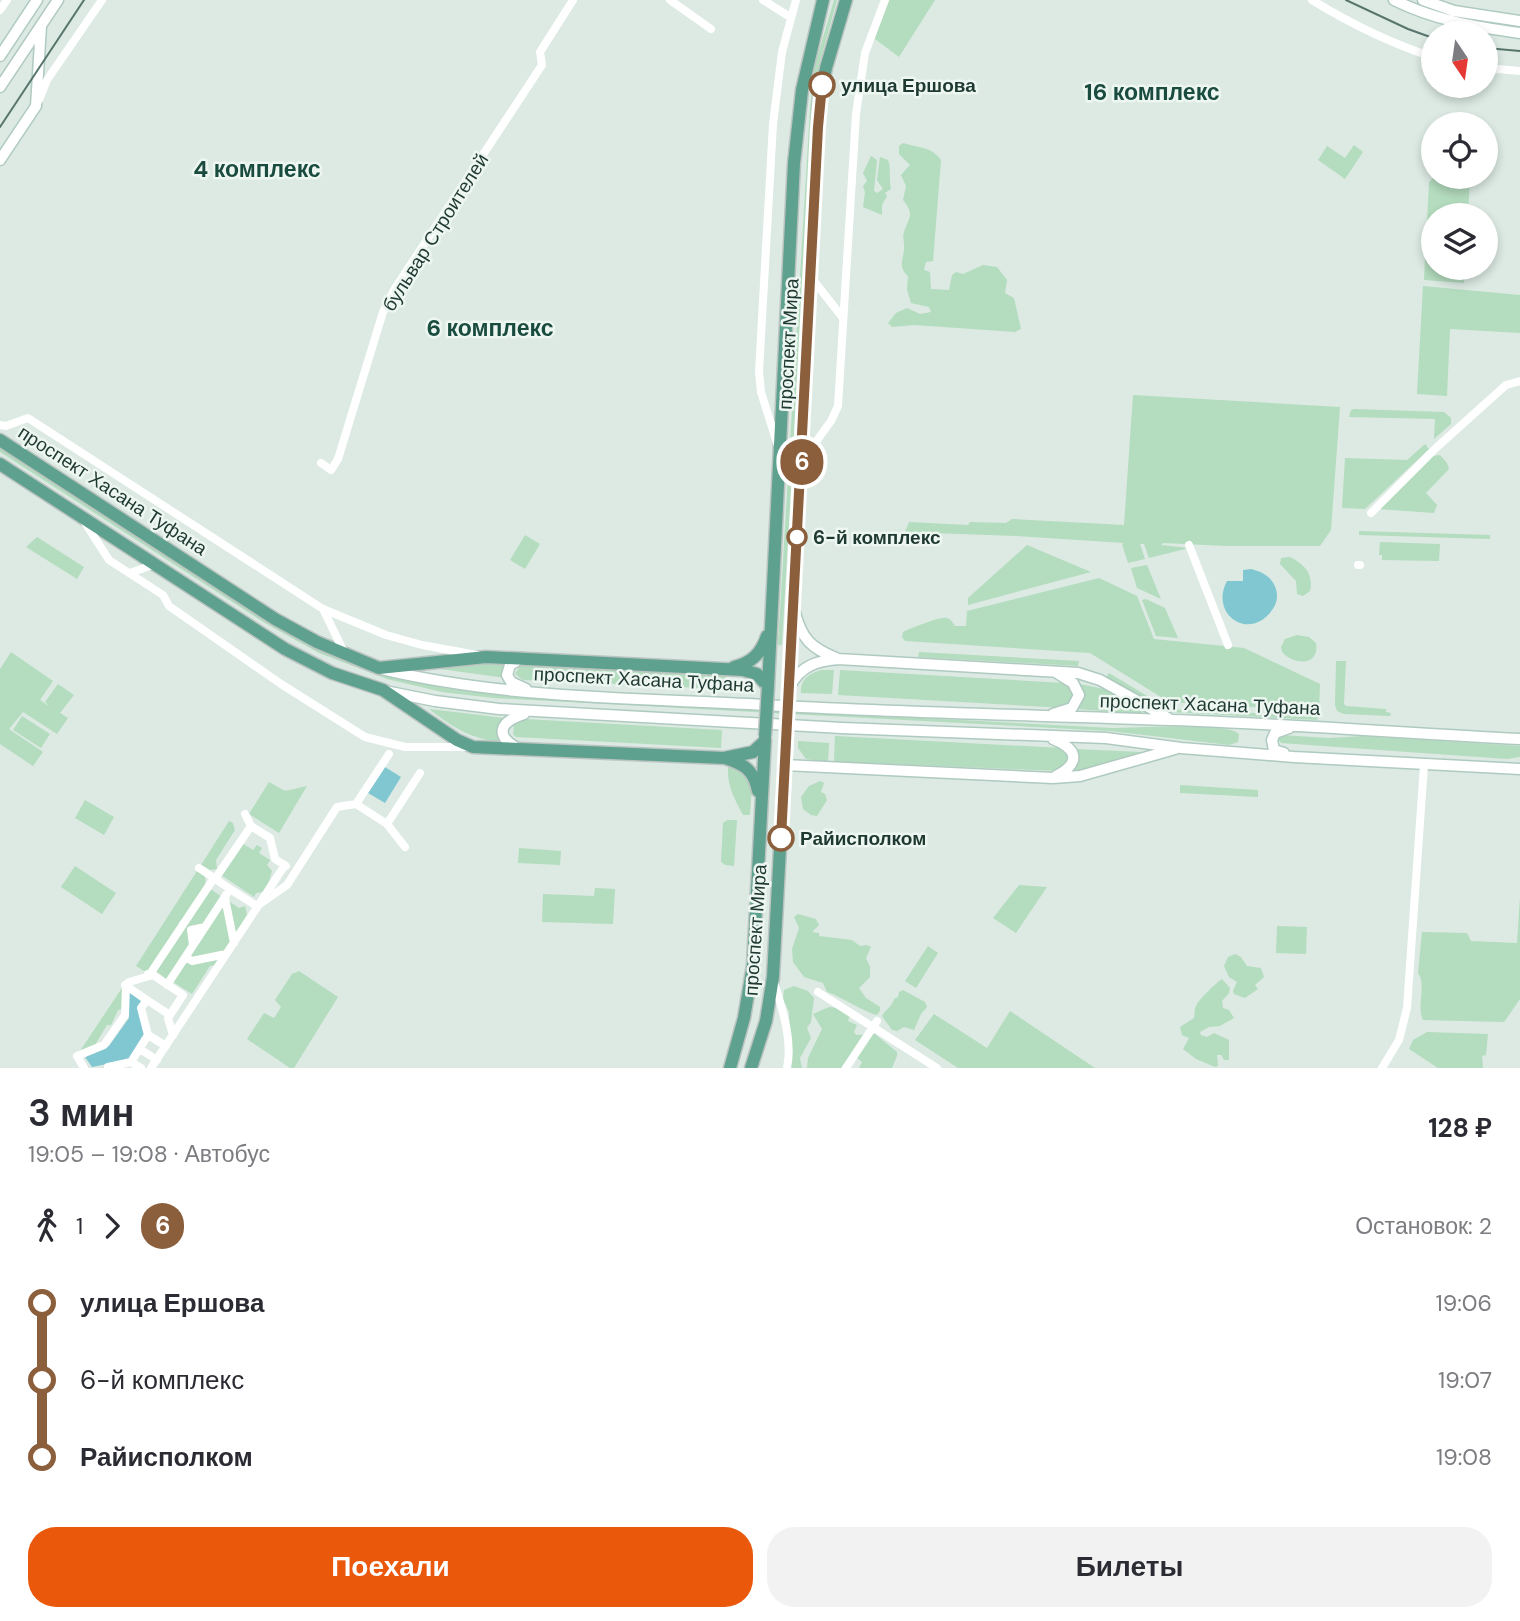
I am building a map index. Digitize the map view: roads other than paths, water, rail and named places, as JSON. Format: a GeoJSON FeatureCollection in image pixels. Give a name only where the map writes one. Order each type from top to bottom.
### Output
{"type":"FeatureCollection","features":[{"type":"Feature","properties":{"kind":"main road"},"geometry":{"type":"LineString","coordinates":[[0,56],[37,0]]}},
{"type":"Feature","properties":{"kind":"main road"},"geometry":{"type":"LineString","coordinates":[[0,87],[58,0]]}},
{"type":"Feature","properties":{"kind":"main road","name":"проспект Мира"},"geometry":{"type":"LineString","coordinates":[[730,1068],[744,1018],[753,965],[794,163],[802,90],[824,0]]}},
{"type":"Feature","properties":{"kind":"main road","name":"проспект Мира"},"geometry":{"type":"LineString","coordinates":[[751,1068],[766,1021],[773,977],[819,102],[846,0]]}},
{"type":"Feature","properties":{"kind":"main road"},"geometry":{"type":"LineString","coordinates":[[1394,0],[1419,12],[1450,21],[1520,33]]}},
{"type":"Feature","properties":{"kind":"main road"},"geometry":{"type":"LineString","coordinates":[[1423,0],[1454,11],[1520,21]]}},
{"type":"Feature","properties":{"kind":"main road"},"geometry":{"type":"LineString","coordinates":[[0,160],[36,106],[41,26]]}},
{"type":"Feature","properties":{"kind":"main road"},"geometry":{"type":"LineString","coordinates":[[0,37],[19,28]]}},
{"type":"Feature","properties":{"kind":"main road","name":"проспект Хасана Туфана"},"geometry":{"type":"LineString","coordinates":[[0,440],[275,619],[317,642],[379,668],[437,682],[532,692],[842,710],[1170,720],[1520,739]]}},
{"type":"Feature","properties":{"kind":"main road","name":"проспект Хасана Туфана"},"geometry":{"type":"LineString","coordinates":[[0,464],[285,649],[332,673],[383,690],[435,701],[531,711],[842,728],[1105,738],[1181,748],[1294,757],[1520,769]]}},
{"type":"Feature","properties":{"kind":"main road"},"geometry":{"type":"LineString","coordinates":[[793,605],[806,641],[838,659]]}},
{"type":"Feature","properties":{"kind":"main road"},"geometry":{"type":"LineString","coordinates":[[729,668],[747,663],[757,655],[770,626]]}},
{"type":"Feature","properties":{"kind":"main road"},"geometry":{"type":"LineString","coordinates":[[379,668],[486,657],[729,668],[757,674],[768,687]]}},
{"type":"Feature","properties":{"kind":"main road"},"geometry":{"type":"LineString","coordinates":[[522,658],[510,665],[507,674],[511,682],[532,692]]}},
{"type":"Feature","properties":{"kind":"main road"},"geometry":{"type":"LineString","coordinates":[[789,687],[795,676],[809,664],[838,659],[1055,671],[1078,673],[1100,680],[1170,720]]}},
{"type":"Feature","properties":{"kind":"main road"},"geometry":{"type":"LineString","coordinates":[[1047,716],[1072,708],[1079,695],[1073,683],[1055,671]]}},
{"type":"Feature","properties":{"kind":"main road"},"geometry":{"type":"LineString","coordinates":[[383,690],[457,740],[473,747],[724,758],[738,762],[754,774],[762,808]]}},
{"type":"Feature","properties":{"kind":"main road"},"geometry":{"type":"LineString","coordinates":[[519,749],[506,742],[502,734],[504,726],[510,719],[531,711]]}},
{"type":"Feature","properties":{"kind":"main road"},"geometry":{"type":"LineString","coordinates":[[1294,757],[1274,750],[1272,740],[1275,733],[1295,726]]}},
{"type":"Feature","properties":{"kind":"main road"},"geometry":{"type":"LineString","coordinates":[[1045,736],[1067,745],[1074,755],[1067,771],[1054,778]]}},
{"type":"Feature","properties":{"kind":"main road"},"geometry":{"type":"LineString","coordinates":[[724,758],[752,751],[765,739]]}},
{"type":"Feature","properties":{"kind":"main road"},"geometry":{"type":"LineString","coordinates":[[785,765],[1054,778],[1080,776],[1181,748]]}},
{"type":"Feature","properties":{"kind":"street"},"geometry":{"type":"LineString","coordinates":[[0,10],[7,0]]}},
{"type":"Feature","properties":{"kind":"street"},"geometry":{"type":"LineString","coordinates":[[36,106],[47,80],[102,0]]}},
{"type":"Feature","properties":{"kind":"street","name":"бульвар Строителей"},"geometry":{"type":"LineString","coordinates":[[321,463],[331,470],[338,459],[383,312],[394,290],[542,65],[540,52],[573,0]]}},
{"type":"Feature","properties":{"kind":"street"},"geometry":{"type":"LineString","coordinates":[[670,0],[711,29]]}},
{"type":"Feature","properties":{"kind":"street"},"geometry":{"type":"LineString","coordinates":[[763,0],[790,17]]}},
{"type":"Feature","properties":{"kind":"street"},"geometry":{"type":"LineString","coordinates":[[780,466],[777,442],[761,392],[759,372],[773,124],[782,52],[796,0]]}},
{"type":"Feature","properties":{"kind":"street"},"geometry":{"type":"LineString","coordinates":[[802,461],[831,421],[838,406],[856,114],[864,53],[885,0]]}},
{"type":"Feature","properties":{"kind":"street"},"geometry":{"type":"LineString","coordinates":[[1312,0],[1369,32],[1421,53]]}},
{"type":"Feature","properties":{"kind":"street"},"geometry":{"type":"LineString","coordinates":[[1498,69],[1520,71]]}},
{"type":"Feature","properties":{"kind":"street"},"geometry":{"type":"LineString","coordinates":[[810,276],[843,318]]}},
{"type":"Feature","properties":{"kind":"street"},"geometry":{"type":"LineString","coordinates":[[1371,513],[1437,447],[1506,385],[1520,381]]}},
{"type":"Feature","properties":{"kind":"street"},"geometry":{"type":"LineString","coordinates":[[0,425],[6,426],[28,418],[323,610],[386,635],[486,657]]}},
{"type":"Feature","properties":{"kind":"street"},"geometry":{"type":"LineString","coordinates":[[81,516],[108,560],[163,595],[169,606],[281,684],[365,737],[405,747],[473,747]]}},
{"type":"Feature","properties":{"kind":"street"},"geometry":{"type":"LineString","coordinates":[[1189,545],[1228,645]]}},
{"type":"Feature","properties":{"kind":"street"},"geometry":{"type":"LineString","coordinates":[[130,573],[155,565]]}},
{"type":"Feature","properties":{"kind":"street"},"geometry":{"type":"LineString","coordinates":[[323,610],[345,654]]}},
{"type":"Feature","properties":{"kind":"street"},"geometry":{"type":"LineString","coordinates":[[356,804],[389,754]]}},
{"type":"Feature","properties":{"kind":"street"},"geometry":{"type":"LineString","coordinates":[[1382,1068],[1399,1040],[1407,1007],[1424,765]]}},
{"type":"Feature","properties":{"kind":"street"},"geometry":{"type":"LineString","coordinates":[[387,824],[420,774]]}},
{"type":"Feature","properties":{"kind":"street"},"geometry":{"type":"LineString","coordinates":[[257,906],[289,887],[295,872],[337,807],[356,804],[387,824],[405,847]]}},
{"type":"Feature","properties":{"kind":"street"},"geometry":{"type":"LineString","coordinates":[[245,814],[251,826],[270,838],[275,859],[295,872]]}},
{"type":"Feature","properties":{"kind":"street"},"geometry":{"type":"LineString","coordinates":[[126,983],[148,976],[152,971],[251,826]]}},
{"type":"Feature","properties":{"kind":"street"},"geometry":{"type":"LineString","coordinates":[[151,1068],[285,865]]}},
{"type":"Feature","properties":{"kind":"street"},"geometry":{"type":"LineString","coordinates":[[199,869],[257,906]]}},
{"type":"Feature","properties":{"kind":"street"},"geometry":{"type":"LineString","coordinates":[[276,878],[289,887]]}},
{"type":"Feature","properties":{"kind":"street"},"geometry":{"type":"LineString","coordinates":[[167,985],[230,889]]}},
{"type":"Feature","properties":{"kind":"street"},"geometry":{"type":"LineString","coordinates":[[225,898],[234,943]]}},
{"type":"Feature","properties":{"kind":"street"},"geometry":{"type":"LineString","coordinates":[[183,924],[200,935]]}},
{"type":"Feature","properties":{"kind":"street"},"geometry":{"type":"LineString","coordinates":[[191,930],[205,927]]}},
{"type":"Feature","properties":{"kind":"street"},"geometry":{"type":"LineString","coordinates":[[191,930],[194,945]]}},
{"type":"Feature","properties":{"kind":"street"},"geometry":{"type":"LineString","coordinates":[[186,957],[192,961],[226,954]]}},
{"type":"Feature","properties":{"kind":"street"},"geometry":{"type":"LineString","coordinates":[[148,976],[196,1000]]}},
{"type":"Feature","properties":{"kind":"street"},"geometry":{"type":"LineString","coordinates":[[773,977],[785,1016],[788,1060],[786,1068]]}},
{"type":"Feature","properties":{"kind":"street"},"geometry":{"type":"LineString","coordinates":[[126,983],[170,1015]]}},
{"type":"Feature","properties":{"kind":"street"},"geometry":{"type":"LineString","coordinates":[[84,1068],[77,1056],[104,1045],[125,1015],[126,983]]}},
{"type":"Feature","properties":{"kind":"street"},"geometry":{"type":"LineString","coordinates":[[818,992],[875,1024],[937,1068]]}},
{"type":"Feature","properties":{"kind":"street"},"geometry":{"type":"LineString","coordinates":[[173,1035],[167,1018],[183,995]]}},
{"type":"Feature","properties":{"kind":"street"},"geometry":{"type":"LineString","coordinates":[[147,1000],[141,1008],[148,1035],[166,1046]]}},
{"type":"Feature","properties":{"kind":"street"},"geometry":{"type":"LineString","coordinates":[[846,1068],[875,1024]]}},
{"type":"Feature","properties":{"kind":"street"},"geometry":{"type":"LineString","coordinates":[[101,1068],[131,1062],[148,1035]]}},
{"type":"Feature","properties":{"kind":"street"},"geometry":{"type":"LineString","coordinates":[[139,1049],[157,1060]]}},
{"type":"Feature","properties":{"kind":"street"},"geometry":{"type":"LineString","coordinates":[[131,1062],[141,1068]]}},
{"type":"Feature","properties":{"kind":"water"},"geometry":{"type":"Polygon","coordinates":[[[1251,569],[1269,578],[1276,589],[1277,597],[1269,614],[1250,624],[1233,619],[1226,612],[1223,592],[1227,581],[1243,581],[1243,570],[1251,569]]]}},
{"type":"Feature","properties":{"kind":"water"},"geometry":{"type":"Polygon","coordinates":[[[385,767],[401,777],[385,803],[368,793],[385,767]]]}},
{"type":"Feature","properties":{"kind":"water"},"geometry":{"type":"Polygon","coordinates":[[[128,991],[142,1002],[145,1037],[132,1059],[92,1067],[85,1057],[109,1046],[129,1018],[128,991]]]}},
{"type":"Feature","properties":{"kind":"tram line"},"geometry":{"type":"LineString","coordinates":[[0,127],[84,0]]}},
{"type":"Feature","properties":{"kind":"tram line"},"geometry":{"type":"LineString","coordinates":[[1346,0],[1421,34]]}},
{"type":"Feature","properties":{"kind":"tram line"},"geometry":{"type":"LineString","coordinates":[[1498,49],[1520,51]]}},
{"type":"Feature","properties":{"kind":"place","name":"улица Ершова"},"geometry":{"type":"Point","coordinates":[822,85]}},
{"type":"Feature","properties":{"kind":"place","name":"6-й комплекс"},"geometry":{"type":"Point","coordinates":[797,537]}},
{"type":"Feature","properties":{"kind":"place","name":"Райисполком"},"geometry":{"type":"Point","coordinates":[781,838]}},
{"type":"Feature","properties":{"kind":"district","name":"16 комплекс"},"geometry":{"type":"Point","coordinates":[1152,92]}},
{"type":"Feature","properties":{"kind":"district","name":"4 комплекс"},"geometry":{"type":"Point","coordinates":[257,169]}},
{"type":"Feature","properties":{"kind":"district","name":"6 комплекс"},"geometry":{"type":"Point","coordinates":[490,328]}}]}
